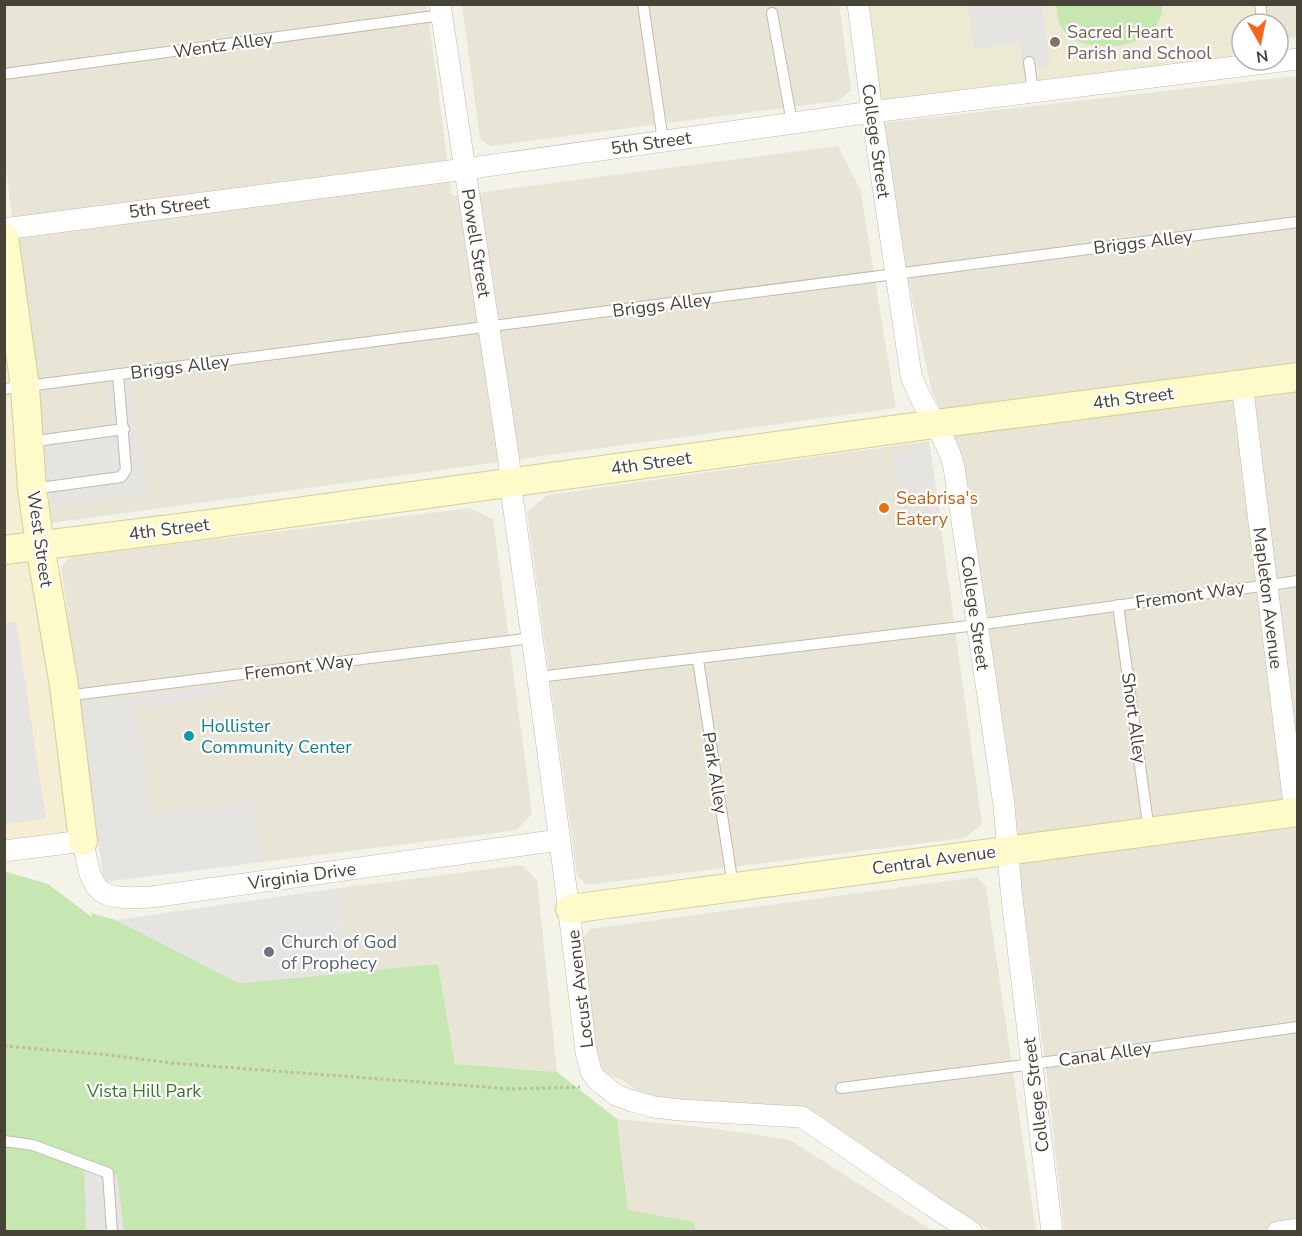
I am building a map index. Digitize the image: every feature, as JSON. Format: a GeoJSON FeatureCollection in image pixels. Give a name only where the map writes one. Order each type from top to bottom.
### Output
{"type":"FeatureCollection","features":[{"type":"Feature","properties":{"kind":"street","name":"College Street"},"geometry":{"type":"LineString","coordinates":[[858,4],[911,375],[920,398],[951,456],[954,467],[1004,805],[1052,1232]]}},
{"type":"Feature","properties":{"kind":"street","name":"Powell Street"},"geometry":{"type":"LineString","coordinates":[[441,10],[509,461],[510,482]]}},
{"type":"Feature","properties":{"kind":"street","name":"5th Street"},"geometry":{"type":"LineString","coordinates":[[4,229],[465,169],[872,112],[1230,67]]}},
{"type":"Feature","properties":{"kind":"street","name":"West Street"},"geometry":{"type":"LineString","coordinates":[[4,237],[15,388],[29,442],[32,489],[65,696],[82,841]]}},
{"type":"Feature","properties":{"kind":"street","name":"4th Street"},"geometry":{"type":"LineString","coordinates":[[4,550],[206,525],[935,424],[1298,377]]}},
{"type":"Feature","properties":{"kind":"street","name":"Mapleton Avenue"},"geometry":{"type":"LineString","coordinates":[[1242,384],[1296,812]]}},
{"type":"Feature","properties":{"kind":"street","name":"Locust Avenue"},"geometry":{"type":"LineString","coordinates":[[510,482],[570,909],[586,1052],[591,1071],[604,1086],[616,1095],[654,1107],[802,1117],[972,1232]]}},
{"type":"Feature","properties":{"kind":"street","name":"Central Avenue"},"geometry":{"type":"LineString","coordinates":[[570,909],[1296,812]]}},
{"type":"Feature","properties":{"kind":"street","name":"Virginia Drive"},"geometry":{"type":"LineString","coordinates":[[82,841],[86,862],[96,886],[106,894],[121,898],[162,895],[559,840]]}},
{"type":"Feature","properties":{"kind":"street"},"geometry":{"type":"LineString","coordinates":[[4,851],[82,841]]}},
{"type":"Feature","properties":{"kind":"street"},"geometry":{"type":"LineString","coordinates":[[1278,1232],[1298,1229]]}},
{"type":"Feature","properties":{"kind":"lane"},"geometry":{"type":"LineString","coordinates":[[643,4],[663,141]]}},
{"type":"Feature","properties":{"kind":"lane","name":"Wentz Alley"},"geometry":{"type":"LineString","coordinates":[[4,74],[441,10]]}},
{"type":"Feature","properties":{"kind":"lane"},"geometry":{"type":"LineString","coordinates":[[772,12],[792,123]]}},
{"type":"Feature","properties":{"kind":"lane"},"geometry":{"type":"LineString","coordinates":[[1029,62],[1033,92]]}},
{"type":"Feature","properties":{"kind":"lane","name":"Briggs Alley"},"geometry":{"type":"LineString","coordinates":[[15,388],[1298,222]]}},
{"type":"Feature","properties":{"kind":"lane"},"geometry":{"type":"LineString","coordinates":[[32,489],[121,477],[126,470],[118,375]]}},
{"type":"Feature","properties":{"kind":"lane"},"geometry":{"type":"LineString","coordinates":[[29,442],[124,429]]}},
{"type":"Feature","properties":{"kind":"lane","name":"Fremont Way"},"geometry":{"type":"LineString","coordinates":[[698,660],[977,625],[1298,580]]}},
{"type":"Feature","properties":{"kind":"lane","name":"Short Alley"},"geometry":{"type":"LineString","coordinates":[[1118,605],[1149,831]]}},
{"type":"Feature","properties":{"kind":"lane","name":"Fremont Way"},"geometry":{"type":"LineString","coordinates":[[65,696],[532,638]]}},
{"type":"Feature","properties":{"kind":"lane"},"geometry":{"type":"LineString","coordinates":[[538,677],[698,660]]}},
{"type":"Feature","properties":{"kind":"lane","name":"Park Alley"},"geometry":{"type":"LineString","coordinates":[[698,660],[733,886]]}},
{"type":"Feature","properties":{"kind":"lane","name":"Canal Alley"},"geometry":{"type":"LineString","coordinates":[[841,1088],[1298,1027]]}},
{"type":"Feature","properties":{"kind":"lane"},"geometry":{"type":"LineString","coordinates":[[4,1141],[33,1145],[108,1173],[112,1232]]}},
{"type":"Feature","properties":{"kind":"path"},"geometry":{"type":"LineString","coordinates":[[4,1046],[101,1054],[171,1063],[511,1089],[604,1086]]}},
{"type":"Feature","properties":{"kind":"shaded area"},"geometry":{"type":"Polygon","coordinates":[[[4,5],[427,5],[452,196],[838,146],[860,189],[896,408],[52,523],[5,161],[4,5]]]}},
{"type":"Feature","properties":{"kind":"shaded area"},"geometry":{"type":"Polygon","coordinates":[[[462,5],[839,5],[851,90],[838,101],[490,146],[480,139],[462,5]]]}},
{"type":"Feature","properties":{"kind":"shaded area","name":"Sacred Heart Parish and School"},"geometry":{"type":"Polygon","coordinates":[[[863,5],[1255,5],[1256,12],[1230,12],[1230,61],[876,105],[863,5]]]}},
{"type":"Feature","properties":{"kind":"shaded area"},"geometry":{"type":"Polygon","coordinates":[[[968,5],[1042,5],[1050,66],[1023,69],[1019,43],[974,49],[968,5]]]}},
{"type":"Feature","properties":{"kind":"shaded area"},"geometry":{"type":"Polygon","coordinates":[[[1265,5],[1297,5],[1297,37],[1290,38],[1290,12],[1266,12],[1265,5]]]}},
{"type":"Feature","properties":{"kind":"shaded area"},"geometry":{"type":"Polygon","coordinates":[[[1297,76],[1297,1231],[1064,1231],[1047,1076],[962,457],[932,392],[901,247],[883,123],[1297,76]]]}},
{"type":"Feature","properties":{"kind":"shaded area"},"geometry":{"type":"Polygon","coordinates":[[[5,255],[83,841],[4,852],[5,255]]]}},
{"type":"Feature","properties":{"kind":"shaded area"},"geometry":{"type":"Polygon","coordinates":[[[130,382],[146,492],[52,506],[41,433],[112,423],[107,386],[130,382]]]}},
{"type":"Feature","properties":{"kind":"shaded area"},"geometry":{"type":"Polygon","coordinates":[[[929,441],[982,824],[965,838],[586,885],[577,875],[527,512],[547,495],[929,441]]]}},
{"type":"Feature","properties":{"kind":"shaded area"},"geometry":{"type":"Polygon","coordinates":[[[930,449],[942,525],[923,528],[920,503],[903,505],[893,453],[930,449]]]}},
{"type":"Feature","properties":{"kind":"shaded area"},"geometry":{"type":"Polygon","coordinates":[[[470,508],[493,519],[532,813],[517,830],[104,882],[61,567],[70,557],[470,508]]]}},
{"type":"Feature","properties":{"kind":"shaded area"},"geometry":{"type":"Polygon","coordinates":[[[16,621],[46,819],[5,824],[5,623],[16,621]]]}},
{"type":"Feature","properties":{"kind":"shaded area"},"geometry":{"type":"Polygon","coordinates":[[[223,686],[225,697],[136,708],[150,813],[252,801],[261,862],[104,882],[79,704],[223,686]]]}},
{"type":"Feature","properties":{"kind":"shaded area"},"geometry":{"type":"Polygon","coordinates":[[[522,865],[537,880],[557,1072],[455,1064],[438,964],[351,973],[339,888],[522,865]]]}},
{"type":"Feature","properties":{"kind":"shaded area"},"geometry":{"type":"Polygon","coordinates":[[[977,877],[986,887],[1036,1231],[992,1231],[792,1107],[644,1096],[622,1080],[600,1072],[582,938],[590,929],[977,877]]]}},
{"type":"Feature","properties":{"kind":"shaded area"},"geometry":{"type":"Polygon","coordinates":[[[339,888],[351,973],[239,983],[116,920],[339,888]]]}},
{"type":"Feature","properties":{"kind":"shaded area"},"geometry":{"type":"Polygon","coordinates":[[[617,1119],[711,1128],[790,1140],[933,1231],[696,1231],[693,1222],[628,1210],[617,1119]]]}},
{"type":"Feature","properties":{"kind":"shaded area"},"geometry":{"type":"Polygon","coordinates":[[[84,1168],[117,1175],[124,1231],[86,1231],[84,1168]]]}},
{"type":"Feature","properties":{"kind":"green space"},"geometry":{"type":"Polygon","coordinates":[[[1056,5],[1162,5],[1159,21],[1150,33],[1118,46],[1100,47],[1083,43],[1068,35],[1059,23],[1056,5]]]}},
{"type":"Feature","properties":{"kind":"green space","name":"Vista Hill Park"},"geometry":{"type":"Polygon","coordinates":[[[4,871],[48,884],[92,917],[91,913],[116,920],[239,983],[438,964],[455,1064],[557,1072],[617,1119],[628,1210],[694,1222],[696,1231],[5,1231],[4,871]]]}},
{"type":"Feature","properties":{"kind":"place","name":"Sacred Heart Parish and School"},"geometry":{"type":"Point","coordinates":[1055,42]}},
{"type":"Feature","properties":{"kind":"place","name":"Seabrisa's Eatery"},"geometry":{"type":"Point","coordinates":[884,508]}},
{"type":"Feature","properties":{"kind":"place","name":"Hollister Community Center"},"geometry":{"type":"Point","coordinates":[189,736]}},
{"type":"Feature","properties":{"kind":"place","name":"Church of God of Prophecy"},"geometry":{"type":"Point","coordinates":[269,952]}}]}
